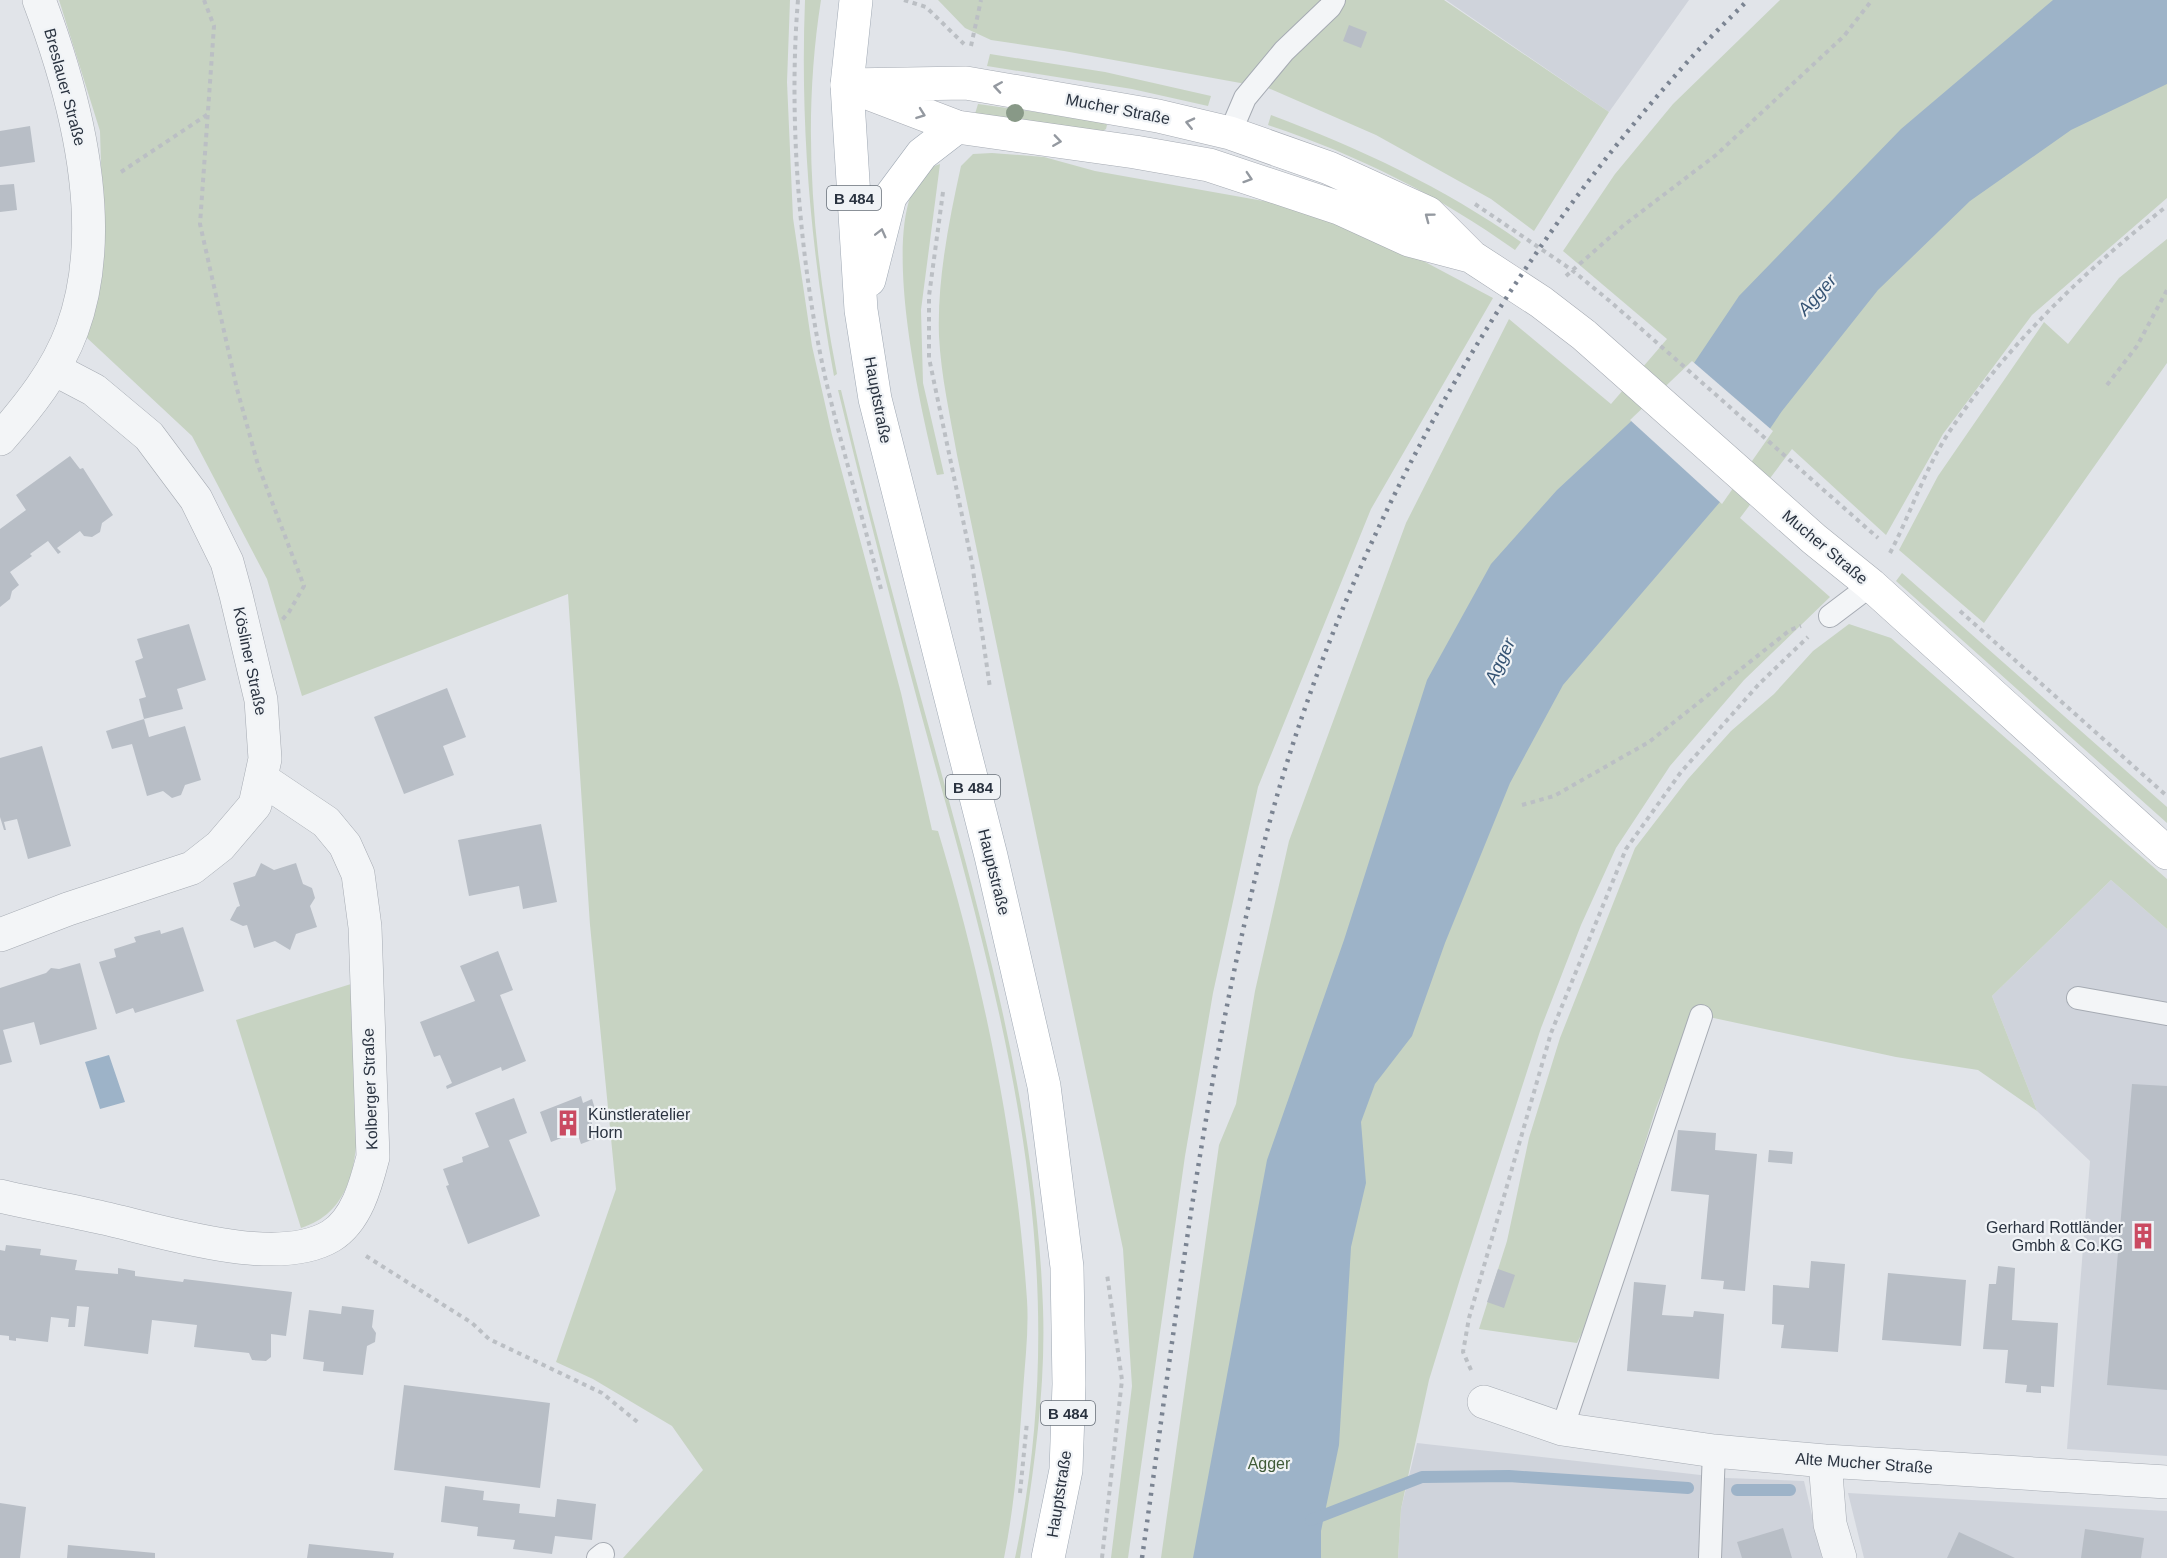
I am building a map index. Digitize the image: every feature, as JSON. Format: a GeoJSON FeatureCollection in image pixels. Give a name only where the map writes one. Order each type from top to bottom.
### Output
{"type":"FeatureCollection","features":[{"type":"Feature","properties":{"kind":"main road","name":"B 484"},"geometry":{"type":"LineString","coordinates":[[847,85],[856,0]]}},
{"type":"Feature","properties":{"kind":"main road","name":"Mucher Straße"},"geometry":{"type":"LineString","coordinates":[[847,85],[966,83],[1158,116],[1230,133],[1329,168],[1428,213],[1472,257],[1541,302],[1584,335],[1814,539],[1871,585],[2167,853]]}},
{"type":"Feature","properties":{"kind":"main road","name":"Mucher Straße"},"geometry":{"type":"LineString","coordinates":[[847,85],[957,127],[1135,152],[1209,165],[1339,208],[1409,240],[1472,257]]}},
{"type":"Feature","properties":{"kind":"main road","name":"Hauptstraße"},"geometry":{"type":"LineString","coordinates":[[847,85],[861,310],[875,399],[991,856],[1044,1086],[1067,1267],[1069,1384],[1066,1470],[1048,1558]]}},
{"type":"Feature","properties":{"kind":"main road","name":"B 484"},"geometry":{"type":"LineString","coordinates":[[861,310],[890,197],[922,154],[957,127]]}},
{"type":"Feature","properties":{"kind":"street","name":"Breslauer Straße"},"geometry":{"type":"LineString","coordinates":[[0,439],[28,407],[54,369],[73,329],[86,267],[88,194],[80,136],[39,0]]}},
{"type":"Feature","properties":{"kind":"street","name":"Kösliner Straße"},"geometry":{"type":"LineString","coordinates":[[0,935],[101,897],[192,868],[220,846],[255,805],[265,759],[262,712],[227,562],[196,499],[171,462],[149,436],[94,390],[54,369]]}},
{"type":"Feature","properties":{"kind":"street","name":"Kolberger Straße"},"geometry":{"type":"LineString","coordinates":[[262,779],[326,822],[339,838],[358,873],[363,900],[373,1157],[366,1187],[355,1208],[333,1235]]}},
{"type":"Feature","properties":{"kind":"street"},"geometry":{"type":"LineString","coordinates":[[0,1197],[209,1243],[280,1250],[314,1244],[333,1235]]}},
{"type":"Feature","properties":{"kind":"street","name":"Alte Mucher Straße"},"geometry":{"type":"LineString","coordinates":[[1484,1402],[1562,1429],[1714,1451],[1825,1461],[2167,1482]]}},
{"type":"Feature","properties":{"kind":"street"},"geometry":{"type":"LineString","coordinates":[[1825,1461],[1830,1524],[1840,1558]]}},
{"type":"Feature","properties":{"kind":"lane"},"geometry":{"type":"LineString","coordinates":[[1230,133],[1245,98],[1284,51],[1330,7],[1334,0]]}},
{"type":"Feature","properties":{"kind":"lane"},"geometry":{"type":"LineString","coordinates":[[1830,616],[1871,585]]}},
{"type":"Feature","properties":{"kind":"lane"},"geometry":{"type":"LineString","coordinates":[[2078,998],[2167,1014]]}},
{"type":"Feature","properties":{"kind":"lane"},"geometry":{"type":"LineString","coordinates":[[1562,1429],[1701,1016]]}},
{"type":"Feature","properties":{"kind":"lane"},"geometry":{"type":"LineString","coordinates":[[1710,1558],[1714,1451]]}},
{"type":"Feature","properties":{"kind":"path"},"geometry":{"type":"LineString","coordinates":[[204,0],[214,26],[201,224],[237,389],[258,465],[304,586],[289,612],[249,651]]}},
{"type":"Feature","properties":{"kind":"path"},"geometry":{"type":"LineString","coordinates":[[798,0],[795,40],[797,158],[807,270],[826,380],[884,599]]}},
{"type":"Feature","properties":{"kind":"path"},"geometry":{"type":"LineString","coordinates":[[904,0],[926,7],[971,48],[981,0]]}},
{"type":"Feature","properties":{"kind":"path"},"geometry":{"type":"LineString","coordinates":[[1541,302],[1572,270],[1624,225],[1716,155],[1844,36],[1872,0]]}},
{"type":"Feature","properties":{"kind":"path"},"geometry":{"type":"LineString","coordinates":[[88,194],[208,114]]}},
{"type":"Feature","properties":{"kind":"path"},"geometry":{"type":"LineString","coordinates":[[944,182],[929,296],[929,358],[972,563],[991,696]]}},
{"type":"Feature","properties":{"kind":"path"},"geometry":{"type":"LineString","coordinates":[[1871,585],[1892,550],[1925,473],[1947,436],[2006,360],[2041,320],[2090,272],[2167,206]]}},
{"type":"Feature","properties":{"kind":"path"},"geometry":{"type":"LineString","coordinates":[[2107,385],[2137,345],[2167,290]]}},
{"type":"Feature","properties":{"kind":"path"},"geometry":{"type":"LineString","coordinates":[[1612,303],[1900,558]]}},
{"type":"Feature","properties":{"kind":"path"},"geometry":{"type":"LineString","coordinates":[[1959,610],[2167,796]]}},
{"type":"Feature","properties":{"kind":"path"},"geometry":{"type":"LineString","coordinates":[[1522,806],[1554,796],[1649,741],[1790,630],[1830,616]]}},
{"type":"Feature","properties":{"kind":"path"},"geometry":{"type":"LineString","coordinates":[[1484,1402],[1463,1352],[1469,1318],[1551,1033],[1626,849],[1681,772],[1759,684],[1830,616]]}},
{"type":"Feature","properties":{"kind":"path"},"geometry":{"type":"LineString","coordinates":[[333,1235],[472,1323],[489,1339],[602,1393],[640,1424]]}},
{"type":"Feature","properties":{"kind":"path"},"geometry":{"type":"LineString","coordinates":[[1102,1558],[1122,1380],[1107,1271]]}},
{"type":"Feature","properties":{"kind":"path"},"geometry":{"type":"LineString","coordinates":[[1019,1499],[1028,1419]]}},
{"type":"Feature","properties":{"kind":"shaded area"},"geometry":{"type":"Polygon","coordinates":[[[1446,0],[1689,0],[1609,112],[1446,0]]]}},
{"type":"Feature","properties":{"kind":"shaded area"},"geometry":{"type":"Polygon","coordinates":[[[2111,880],[2167,929],[2167,1456],[2067,1449],[2090,1161],[2037,1111],[1992,996],[2111,880]]]}},
{"type":"Feature","properties":{"kind":"shaded area"},"geometry":{"type":"Polygon","coordinates":[[[1417,1443],[1727,1478],[1804,1481],[1822,1558],[1398,1558],[1401,1509],[1417,1443]]]}},
{"type":"Feature","properties":{"kind":"shaded area"},"geometry":{"type":"Polygon","coordinates":[[[1848,1493],[2167,1511],[2167,1558],[1864,1558],[1848,1493]]]}},
{"type":"Feature","properties":{"kind":"green space"},"geometry":{"type":"Polygon","coordinates":[[[59,0],[790,0],[787,82],[793,218],[812,346],[832,435],[901,693],[932,830],[938,831],[970,946],[996,1063],[1015,1181],[1028,1323],[1016,1475],[1004,1558],[623,1558],[703,1470],[672,1426],[593,1379],[556,1362],[616,1189],[590,925],[568,594],[302,696],[267,579],[192,436],[86,337],[104,260],[100,131],[59,0]]]}},
{"type":"Feature","properties":{"kind":"green space"},"geometry":{"type":"Polygon","coordinates":[[[805,0],[821,0],[815,47],[811,141],[816,234],[837,374],[834,376],[819,283],[809,189],[804,95],[805,0]]]}},
{"type":"Feature","properties":{"kind":"green space"},"geometry":{"type":"Polygon","coordinates":[[[938,0],[1444,0],[1609,112],[1534,231],[1491,199],[1376,135],[1268,88],[991,40],[965,28],[938,0]]]}},
{"type":"Feature","properties":{"kind":"green space"},"geometry":{"type":"Polygon","coordinates":[[[1780,0],[2167,0],[2167,198],[2032,315],[1943,434],[1886,535],[1792,449],[1740,518],[1830,597],[1744,680],[1670,766],[1616,848],[1581,925],[1541,1028],[1429,1380],[1401,1509],[1398,1558],[1161,1558],[1219,1145],[1236,1104],[1255,991],[1289,841],[1406,523],[1509,319],[1611,404],[1667,339],[1563,251],[1615,174],[1673,104],[1780,0]]]}},
{"type":"Feature","properties":{"kind":"green space"},"geometry":{"type":"Polygon","coordinates":[[[990,54],[1105,72],[1211,96],[1208,106],[1132,89],[987,66],[990,54]]]}},
{"type":"Feature","properties":{"kind":"green space"},"geometry":{"type":"Polygon","coordinates":[[[978,104],[1103,121],[1107,125],[1106,129],[1101,132],[975,114],[978,104]]]}},
{"type":"Feature","properties":{"kind":"green space"},"geometry":{"type":"Polygon","coordinates":[[[1271,115],[1400,170],[1431,186],[1521,242],[1515,250],[1457,212],[1396,178],[1333,149],[1268,125],[1271,115]]]}},
{"type":"Feature","properties":{"kind":"green space"},"geometry":{"type":"Polygon","coordinates":[[[992,153],[1044,157],[1095,171],[1281,204],[1344,224],[1412,255],[1493,298],[1371,509],[1258,787],[1213,993],[1185,1156],[1128,1558],[1111,1558],[1132,1386],[1123,1249],[957,455],[940,351],[939,315],[942,272],[961,166],[973,154],[992,153]]]}},
{"type":"Feature","properties":{"kind":"green space"},"geometry":{"type":"Polygon","coordinates":[[[940,164],[921,310],[923,383],[944,474],[937,475],[912,358],[903,257],[906,213],[918,181],[940,164]]]}},
{"type":"Feature","properties":{"kind":"green space"},"geometry":{"type":"Polygon","coordinates":[[[2167,239],[2167,363],[1984,623],[1899,550],[1938,476],[2044,322],[2068,344],[2119,278],[2167,239]]]}},
{"type":"Feature","properties":{"kind":"green space"},"geometry":{"type":"Polygon","coordinates":[[[838,390],[841,390],[880,547],[984,931],[1012,1055],[1023,1118],[1039,1244],[1043,1339],[1038,1433],[1020,1558],[1015,1558],[1031,1460],[1038,1364],[1037,1271],[1028,1179],[1014,1087],[995,995],[972,903],[838,390]]]}},
{"type":"Feature","properties":{"kind":"green space"},"geometry":{"type":"Polygon","coordinates":[[[1902,573],[2167,807],[2167,823],[1896,581],[1902,573]]]}},
{"type":"Feature","properties":{"kind":"green space"},"geometry":{"type":"Polygon","coordinates":[[[1849,624],[1891,638],[2167,879],[2167,929],[2111,880],[1992,996],[2037,1111],[1978,1070],[1896,1057],[1709,1017],[1687,1030],[1656,1108],[1591,1315],[1577,1343],[1479,1329],[1507,1241],[1529,1138],[1560,1038],[1635,848],[1688,779],[1731,731],[1774,694],[1813,651],[1849,624]]]}},
{"type":"Feature","properties":{"kind":"green space"},"geometry":{"type":"Polygon","coordinates":[[[351,984],[357,1116],[354,1162],[348,1184],[338,1203],[322,1218],[301,1228],[236,1020],[351,984]]]}},
{"type":"Feature","properties":{"kind":"water","name":"Agger"},"geometry":{"type":"Polygon","coordinates":[[[2053,0],[2167,0],[2167,84],[2071,130],[1970,201],[1878,290],[1782,411],[1720,502],[1563,685],[1510,783],[1445,943],[1412,1036],[1375,1084],[1361,1122],[1366,1183],[1351,1247],[1339,1445],[1321,1531],[1321,1558],[1193,1558],[1267,1160],[1344,940],[1427,680],[1491,564],[1557,490],[1694,363],[1739,296],[1901,129],[2053,0]]]}},
{"type":"Feature","properties":{"kind":"water"},"geometry":{"type":"Polygon","coordinates":[[[109,1055],[125,1102],[100,1109],[85,1062],[109,1055]]]}},
{"type":"Feature","properties":{"kind":"pier"},"geometry":{"type":"Polygon","coordinates":[[[1692,361],[1773,431],[1722,504],[1630,420],[1692,361]]]}},
{"type":"Feature","properties":{"kind":"building"},"geometry":{"type":"Polygon","coordinates":[[[1349,25],[1367,32],[1361,48],[1343,41],[1349,25]]]}},
{"type":"Feature","properties":{"kind":"building"},"geometry":{"type":"Polygon","coordinates":[[[30,126],[35,162],[0,167],[0,131],[30,126]]]}},
{"type":"Feature","properties":{"kind":"building"},"geometry":{"type":"Polygon","coordinates":[[[14,184],[17,210],[0,212],[0,185],[14,184]]]}},
{"type":"Feature","properties":{"kind":"building"},"geometry":{"type":"Polygon","coordinates":[[[70,456],[80,469],[83,468],[113,515],[102,523],[100,532],[92,537],[84,536],[80,531],[57,548],[61,552],[58,554],[48,541],[30,554],[32,556],[10,572],[19,585],[12,591],[10,599],[0,607],[0,529],[26,510],[16,495],[70,456]]]}},
{"type":"Feature","properties":{"kind":"building"},"geometry":{"type":"Polygon","coordinates":[[[189,624],[206,680],[177,689],[183,709],[144,719],[139,699],[146,697],[135,661],[143,658],[137,639],[189,624]]]}},
{"type":"Feature","properties":{"kind":"building"},"geometry":{"type":"Polygon","coordinates":[[[447,688],[466,737],[443,746],[454,775],[404,794],[374,717],[447,688]]]}},
{"type":"Feature","properties":{"kind":"building"},"geometry":{"type":"Polygon","coordinates":[[[144,719],[149,737],[185,726],[201,780],[185,785],[181,795],[172,798],[163,791],[147,796],[132,744],[112,749],[106,731],[144,719]]]}},
{"type":"Feature","properties":{"kind":"building"},"geometry":{"type":"Polygon","coordinates":[[[42,746],[71,846],[28,859],[17,819],[4,822],[6,830],[4,830],[0,817],[0,758],[42,746]]]}},
{"type":"Feature","properties":{"kind":"building"},"geometry":{"type":"Polygon","coordinates":[[[541,824],[557,902],[523,909],[519,886],[469,896],[458,840],[541,824]]]}},
{"type":"Feature","properties":{"kind":"building"},"geometry":{"type":"Polygon","coordinates":[[[261,863],[274,870],[296,863],[303,884],[312,888],[315,898],[310,906],[317,927],[296,934],[290,950],[275,941],[254,948],[247,925],[243,926],[230,920],[237,907],[240,906],[233,883],[255,876],[261,863]]]}},
{"type":"Feature","properties":{"kind":"building"},"geometry":{"type":"Polygon","coordinates":[[[183,927],[204,991],[135,1013],[133,1008],[116,1014],[99,962],[116,957],[114,949],[136,942],[134,937],[160,930],[161,934],[183,927]]]}},
{"type":"Feature","properties":{"kind":"building"},"geometry":{"type":"Polygon","coordinates":[[[498,951],[513,990],[500,995],[526,1061],[502,1071],[501,1067],[447,1089],[446,1086],[452,1083],[440,1055],[434,1057],[420,1022],[475,1001],[460,966],[498,951]]]}},
{"type":"Feature","properties":{"kind":"building"},"geometry":{"type":"Polygon","coordinates":[[[80,963],[97,1029],[40,1045],[34,1022],[3,1030],[12,1062],[0,1065],[0,988],[46,973],[51,968],[59,969],[80,963]]]}},
{"type":"Feature","properties":{"kind":"building","name":"Gerhard Rottländer Gmbh & Co.KG"},"geometry":{"type":"Polygon","coordinates":[[[2132,1084],[2167,1086],[2167,1390],[2107,1385],[2132,1084]]]}},
{"type":"Feature","properties":{"kind":"building","name":"Künstleratelier Horn"},"geometry":{"type":"Polygon","coordinates":[[[581,1096],[583,1103],[592,1099],[596,1112],[589,1115],[597,1138],[581,1144],[577,1132],[551,1142],[540,1112],[581,1096]]]}},
{"type":"Feature","properties":{"kind":"building"},"geometry":{"type":"Polygon","coordinates":[[[514,1098],[527,1133],[509,1140],[540,1216],[468,1244],[446,1186],[449,1185],[443,1169],[463,1162],[462,1157],[489,1147],[475,1113],[514,1098]]]}},
{"type":"Feature","properties":{"kind":"building"},"geometry":{"type":"Polygon","coordinates":[[[1678,1130],[1716,1133],[1715,1150],[1757,1154],[1745,1291],[1723,1289],[1724,1281],[1701,1279],[1709,1195],[1671,1191],[1678,1130]]]}},
{"type":"Feature","properties":{"kind":"building"},"geometry":{"type":"Polygon","coordinates":[[[1769,1150],[1793,1152],[1792,1164],[1768,1162],[1769,1150]]]}},
{"type":"Feature","properties":{"kind":"building"},"geometry":{"type":"Polygon","coordinates":[[[6,1245],[41,1249],[40,1255],[77,1260],[75,1270],[118,1274],[118,1268],[135,1271],[135,1276],[183,1282],[184,1279],[292,1292],[286,1336],[271,1334],[271,1357],[266,1361],[252,1360],[249,1353],[194,1347],[197,1325],[152,1320],[148,1354],[84,1346],[89,1307],[77,1306],[75,1327],[68,1327],[69,1319],[51,1317],[48,1342],[16,1338],[16,1341],[9,1340],[9,1336],[0,1335],[0,1250],[5,1251],[6,1245]]]}},
{"type":"Feature","properties":{"kind":"building"},"geometry":{"type":"Polygon","coordinates":[[[1811,1261],[1845,1264],[1838,1352],[1781,1348],[1784,1325],[1772,1324],[1773,1285],[1809,1288],[1811,1261]]]}},
{"type":"Feature","properties":{"kind":"building"},"geometry":{"type":"Polygon","coordinates":[[[1998,1266],[2015,1268],[2012,1320],[2058,1323],[2054,1387],[2041,1386],[2041,1393],[2026,1392],[2027,1385],[2005,1383],[2008,1350],[1983,1349],[1989,1284],[1996,1284],[1998,1266]]]}},
{"type":"Feature","properties":{"kind":"building"},"geometry":{"type":"Polygon","coordinates":[[[1498,1269],[1515,1275],[1504,1308],[1487,1302],[1498,1269]]]}},
{"type":"Feature","properties":{"kind":"building"},"geometry":{"type":"Polygon","coordinates":[[[1888,1273],[1966,1280],[1961,1346],[1882,1340],[1888,1273]]]}},
{"type":"Feature","properties":{"kind":"building"},"geometry":{"type":"Polygon","coordinates":[[[1634,1282],[1666,1285],[1662,1315],[1693,1317],[1694,1311],[1724,1314],[1719,1379],[1627,1371],[1634,1282]]]}},
{"type":"Feature","properties":{"kind":"building"},"geometry":{"type":"Polygon","coordinates":[[[342,1306],[374,1310],[372,1327],[376,1333],[375,1342],[367,1346],[363,1375],[323,1371],[324,1362],[303,1359],[309,1310],[341,1314],[342,1306]]]}},
{"type":"Feature","properties":{"kind":"building"},"geometry":{"type":"Polygon","coordinates":[[[404,1385],[550,1403],[540,1488],[394,1470],[404,1385]]]}},
{"type":"Feature","properties":{"kind":"building"},"geometry":{"type":"Polygon","coordinates":[[[445,1486],[484,1491],[483,1500],[520,1504],[519,1513],[555,1517],[557,1499],[596,1504],[592,1540],[555,1536],[552,1554],[513,1549],[515,1540],[477,1536],[478,1527],[441,1522],[445,1486]]]}},
{"type":"Feature","properties":{"kind":"building"},"geometry":{"type":"Polygon","coordinates":[[[0,1503],[26,1507],[20,1558],[0,1558],[0,1503]]]}},
{"type":"Feature","properties":{"kind":"building"},"geometry":{"type":"Polygon","coordinates":[[[1783,1528],[1792,1558],[1742,1558],[1737,1542],[1783,1528]]]}},
{"type":"Feature","properties":{"kind":"building"},"geometry":{"type":"Polygon","coordinates":[[[2085,1529],[2144,1538],[2141,1558],[2081,1558],[2085,1529]]]}},
{"type":"Feature","properties":{"kind":"building"},"geometry":{"type":"Polygon","coordinates":[[[1959,1532],[2015,1558],[1947,1558],[1959,1532]]]}},
{"type":"Feature","properties":{"kind":"building"},"geometry":{"type":"Polygon","coordinates":[[[309,1544],[394,1553],[393,1558],[307,1558],[309,1544]]]}},
{"type":"Feature","properties":{"kind":"building"},"geometry":{"type":"Polygon","coordinates":[[[68,1545],[155,1553],[155,1558],[67,1558],[68,1545]]]}},
{"type":"Feature","properties":{"kind":"waterway"},"geometry":{"type":"LineString","coordinates":[[1311,1520],[1422,1477],[1509,1476],[1688,1488]]}},
{"type":"Feature","properties":{"kind":"waterway"},"geometry":{"type":"LineString","coordinates":[[1737,1490],[1790,1490]]}},
{"type":"Feature","properties":{"kind":"railway"},"geometry":{"type":"LineString","coordinates":[[1142,1558],[1179,1290],[1207,1112],[1242,935],[1263,847],[1294,741],[1332,636],[1376,533],[1426,433],[1483,335],[1544,242],[1611,152],[1690,59],[1748,0]]}},
{"type":"Feature","properties":{"kind":"place","name":"Künstleratelier Horn"},"geometry":{"type":"Point","coordinates":[568,1123]}},
{"type":"Feature","properties":{"kind":"place","name":"Gerhard Rottländer Gmbh & Co.KG"},"geometry":{"type":"Point","coordinates":[2143,1236]}}]}
